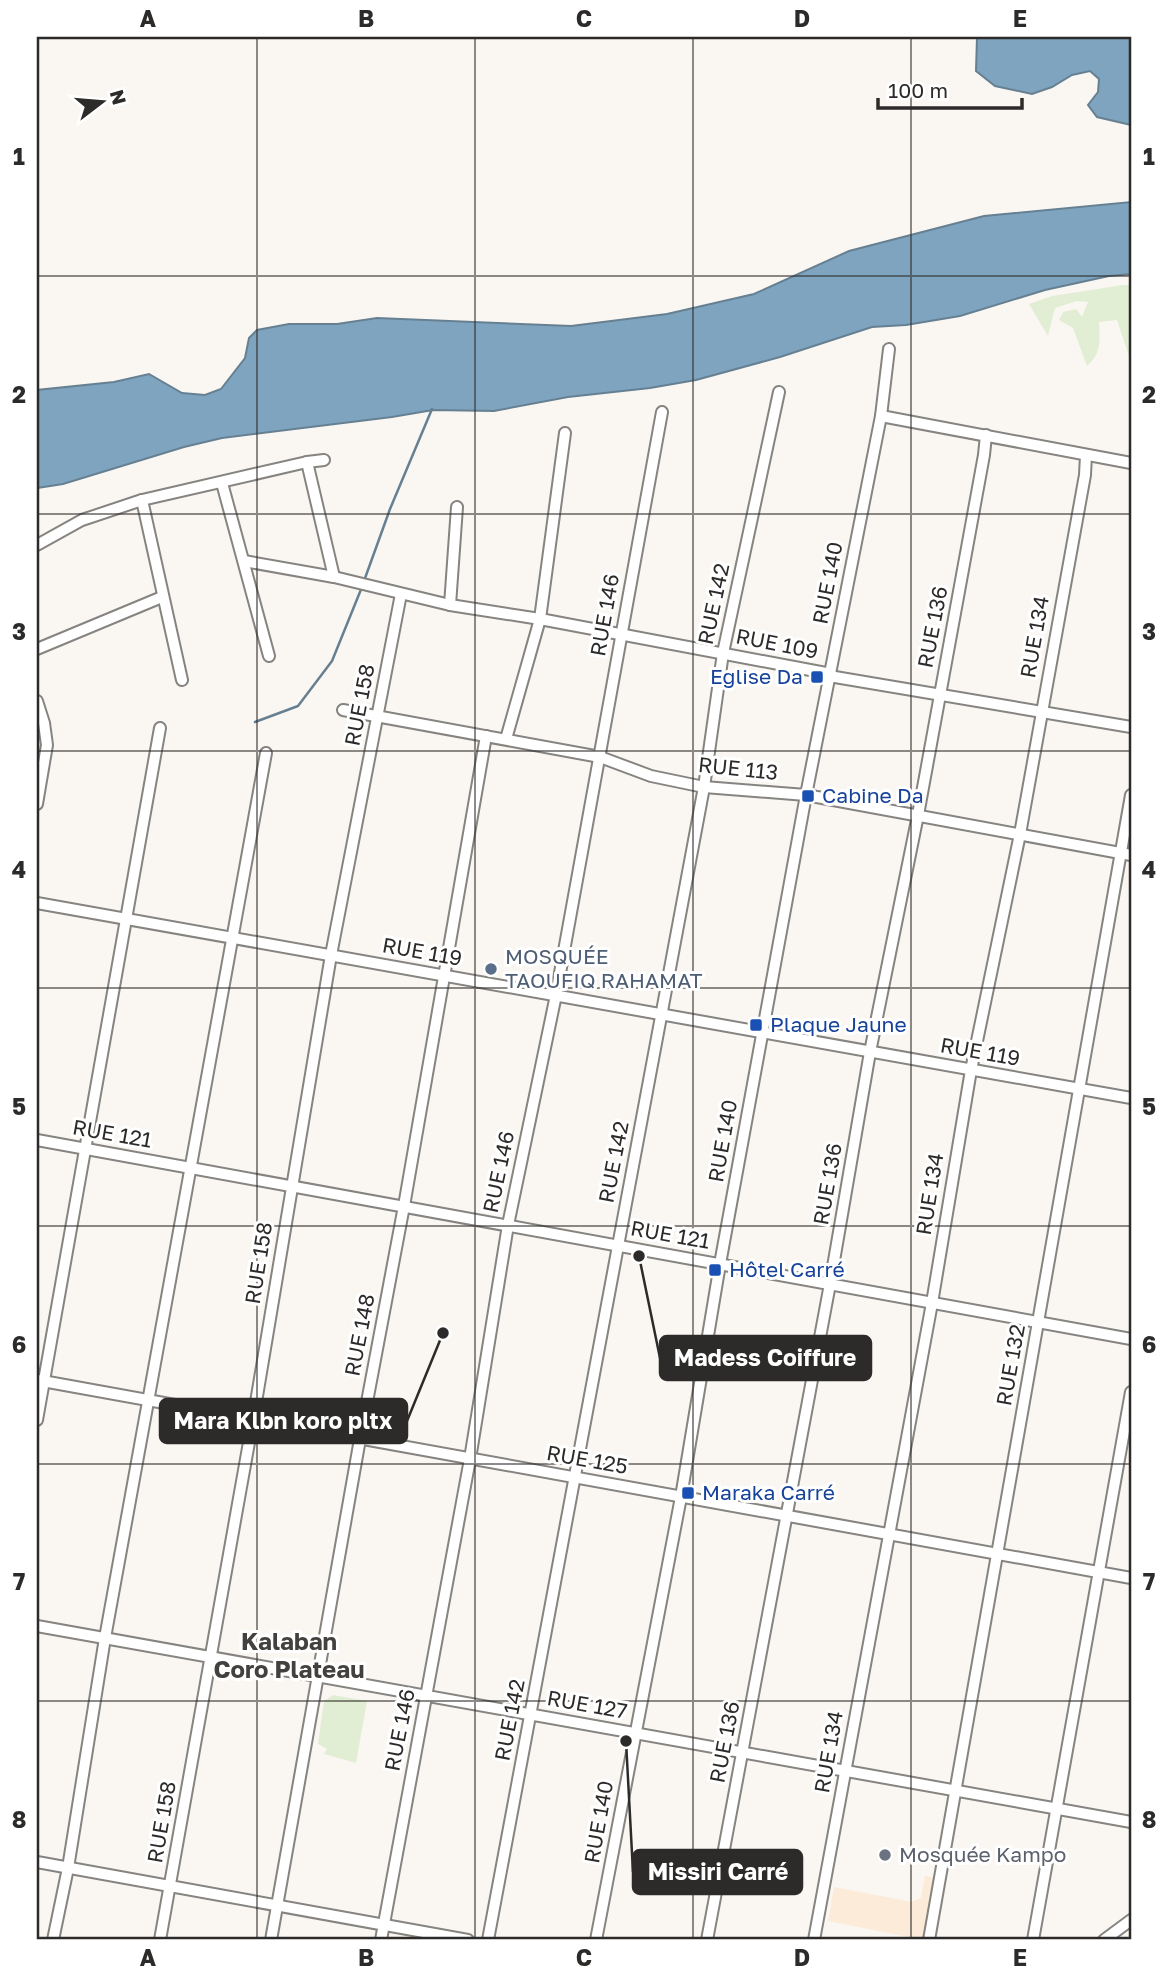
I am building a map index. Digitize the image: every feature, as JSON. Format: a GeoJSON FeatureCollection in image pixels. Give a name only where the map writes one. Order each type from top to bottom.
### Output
{"type":"FeatureCollection","features":[{"type":"Feature","properties":{"kind":"street","name":"RUE 140"},"geometry":{"type":"LineString","coordinates":[[596,1940],[681,1497],[720,1264],[806,795],[881,416],[889,349]]}},
{"type":"Feature","properties":{"kind":"street","name":"RUE 142"},"geometry":{"type":"LineString","coordinates":[[488,1940],[704,787],[723,653],[779,391]]}},
{"type":"Feature","properties":{"kind":"street","name":"RUE 146"},"geometry":{"type":"LineString","coordinates":[[381,1940],[470,1459],[508,1225],[556,995],[662,412]]}},
{"type":"Feature","properties":{"kind":"street"},"geometry":{"type":"LineString","coordinates":[[881,416],[1131,463]]}},
{"type":"Feature","properties":{"kind":"street"},"geometry":{"type":"LineString","coordinates":[[506,740],[540,619],[565,433]]}},
{"type":"Feature","properties":{"kind":"street","name":"RUE 136"},"geometry":{"type":"LineString","coordinates":[[707,1940],[830,1284],[870,1052],[918,816],[986,435]]}},
{"type":"Feature","properties":{"kind":"street","name":"RUE 134"},"geometry":{"type":"LineString","coordinates":[[814,1940],[932,1303],[971,1069],[1020,834],[1085,475],[1086,455]]}},
{"type":"Feature","properties":{"kind":"street"},"geometry":{"type":"LineString","coordinates":[[37,545],[82,520],[142,500],[324,460]]}},
{"type":"Feature","properties":{"kind":"street"},"geometry":{"type":"LineString","coordinates":[[307,462],[334,577]]}},
{"type":"Feature","properties":{"kind":"street"},"geometry":{"type":"LineString","coordinates":[[222,483],[269,656]]}},
{"type":"Feature","properties":{"kind":"street"},"geometry":{"type":"LineString","coordinates":[[142,500],[182,680]]}},
{"type":"Feature","properties":{"kind":"street"},"geometry":{"type":"LineString","coordinates":[[450,605],[457,507]]}},
{"type":"Feature","properties":{"kind":"street","name":"RUE 109"},"geometry":{"type":"LineString","coordinates":[[244,561],[334,577],[450,605],[723,653],[826,673],[829,676],[1131,727]]}},
{"type":"Feature","properties":{"kind":"street","name":"RUE 158"},"geometry":{"type":"LineString","coordinates":[[160,1940],[253,1420],[331,955],[378,716],[396,592]]}},
{"type":"Feature","properties":{"kind":"street"},"geometry":{"type":"LineString","coordinates":[[37,649],[162,597]]}},
{"type":"Feature","properties":{"kind":"street"},"geometry":{"type":"LineString","coordinates":[[37,701],[47,745],[37,804]]}},
{"type":"Feature","properties":{"kind":"street","name":"RUE 113"},"geometry":{"type":"LineString","coordinates":[[343,710],[600,757],[651,776],[704,787],[806,795],[1126,854]]}},
{"type":"Feature","properties":{"kind":"street"},"geometry":{"type":"LineString","coordinates":[[37,1420],[40,1381],[85,1149],[160,727]]}},
{"type":"Feature","properties":{"kind":"street","name":"RUE 148"},"geometry":{"type":"LineString","coordinates":[[271,1940],[486,736]]}},
{"type":"Feature","properties":{"kind":"street"},"geometry":{"type":"LineString","coordinates":[[53,1940],[68,1868],[105,1638],[266,753]]}},
{"type":"Feature","properties":{"kind":"street","name":"RUE 132"},"geometry":{"type":"LineString","coordinates":[[929,1940],[1079,1089],[1126,854],[1131,796]]}},
{"type":"Feature","properties":{"kind":"street","name":"RUE 119"},"geometry":{"type":"LineString","coordinates":[[37,903],[1131,1098]]}},
{"type":"Feature","properties":{"kind":"street","name":"RUE 121"},"geometry":{"type":"LineString","coordinates":[[37,1140],[1131,1339]]}},
{"type":"Feature","properties":{"kind":"street","name":"RUE 125"},"geometry":{"type":"LineString","coordinates":[[40,1381],[1131,1578]]}},
{"type":"Feature","properties":{"kind":"street"},"geometry":{"type":"LineString","coordinates":[[1033,1940],[1131,1392]]}},
{"type":"Feature","properties":{"kind":"street","name":"RUE 127"},"geometry":{"type":"LineString","coordinates":[[37,1626],[1131,1822]]}},
{"type":"Feature","properties":{"kind":"street"},"geometry":{"type":"LineString","coordinates":[[37,1862],[468,1940]]}},
{"type":"Feature","properties":{"kind":"street"},"geometry":{"type":"LineString","coordinates":[[1104,1940],[1131,1920]]}},
{"type":"Feature","properties":{"kind":"shaded area"},"geometry":{"type":"Polygon","coordinates":[[[925,1876],[934,1878],[923,1940],[828,1921],[834,1887],[912,1902],[921,1898],[925,1876]]]}},
{"type":"Feature","properties":{"kind":"green space"},"geometry":{"type":"Polygon","coordinates":[[[1131,285],[1131,362],[1117,320],[1099,322],[1098,351],[1087,366],[1073,328],[1059,320],[1063,312],[1076,309],[1082,317],[1088,302],[1077,301],[1055,308],[1048,336],[1029,304],[1052,296],[1131,285]]]}},
{"type":"Feature","properties":{"kind":"green space"},"geometry":{"type":"Polygon","coordinates":[[[333,1695],[367,1701],[356,1763],[324,1754],[327,1749],[318,1744],[324,1701],[333,1695]]]}},
{"type":"Feature","properties":{"kind":"water"},"geometry":{"type":"Polygon","coordinates":[[[977,37],[1131,37],[1131,125],[1097,117],[1088,105],[1098,92],[1099,79],[1090,71],[1072,75],[1052,87],[1032,94],[995,86],[976,71],[977,37]]]}},
{"type":"Feature","properties":{"kind":"water"},"geometry":{"type":"Polygon","coordinates":[[[1131,202],[1131,274],[1045,290],[960,316],[906,325],[872,327],[780,357],[696,380],[568,397],[494,411],[433,410],[222,438],[63,484],[37,488],[37,390],[114,382],[149,374],[182,393],[205,395],[221,389],[245,358],[249,338],[257,330],[289,324],[337,324],[377,318],[571,326],[667,314],[754,294],[849,251],[984,216],[1131,202]]]}},
{"type":"Feature","properties":{"kind":"waterway"},"geometry":{"type":"LineString","coordinates":[[364,581],[390,509],[432,409]]}},
{"type":"Feature","properties":{"kind":"waterway"},"geometry":{"type":"LineString","coordinates":[[255,722],[298,706],[332,661],[362,587]]}},
{"type":"Feature","properties":{"kind":"place","name":"Eglise Da"},"geometry":{"type":"Point","coordinates":[817,677]}},
{"type":"Feature","properties":{"kind":"place","name":"Cabine Da"},"geometry":{"type":"Point","coordinates":[808,796]}},
{"type":"Feature","properties":{"kind":"place","name":"MOSQUÉE TAOUFIQ RAHAMAT"},"geometry":{"type":"Point","coordinates":[491,969]}},
{"type":"Feature","properties":{"kind":"place","name":"Plaque Jaune"},"geometry":{"type":"Point","coordinates":[756,1025]}},
{"type":"Feature","properties":{"kind":"place","name":"Madess Coiffure"},"geometry":{"type":"Point","coordinates":[639,1256]}},
{"type":"Feature","properties":{"kind":"place","name":"Hôtel Carré"},"geometry":{"type":"Point","coordinates":[715,1270]}},
{"type":"Feature","properties":{"kind":"place","name":"Mara Klbn koro pltx"},"geometry":{"type":"Point","coordinates":[443,1333]}},
{"type":"Feature","properties":{"kind":"place","name":"Maraka Carré"},"geometry":{"type":"Point","coordinates":[688,1493]}},
{"type":"Feature","properties":{"kind":"place","name":"Missiri Carré"},"geometry":{"type":"Point","coordinates":[626,1741]}},
{"type":"Feature","properties":{"kind":"place","name":"Mosquée Kampo"},"geometry":{"type":"Point","coordinates":[885,1855]}},
{"type":"Feature","properties":{"kind":"district","name":"Kalaban Coro Plateau"},"geometry":{"type":"Point","coordinates":[289,1656]}}]}
